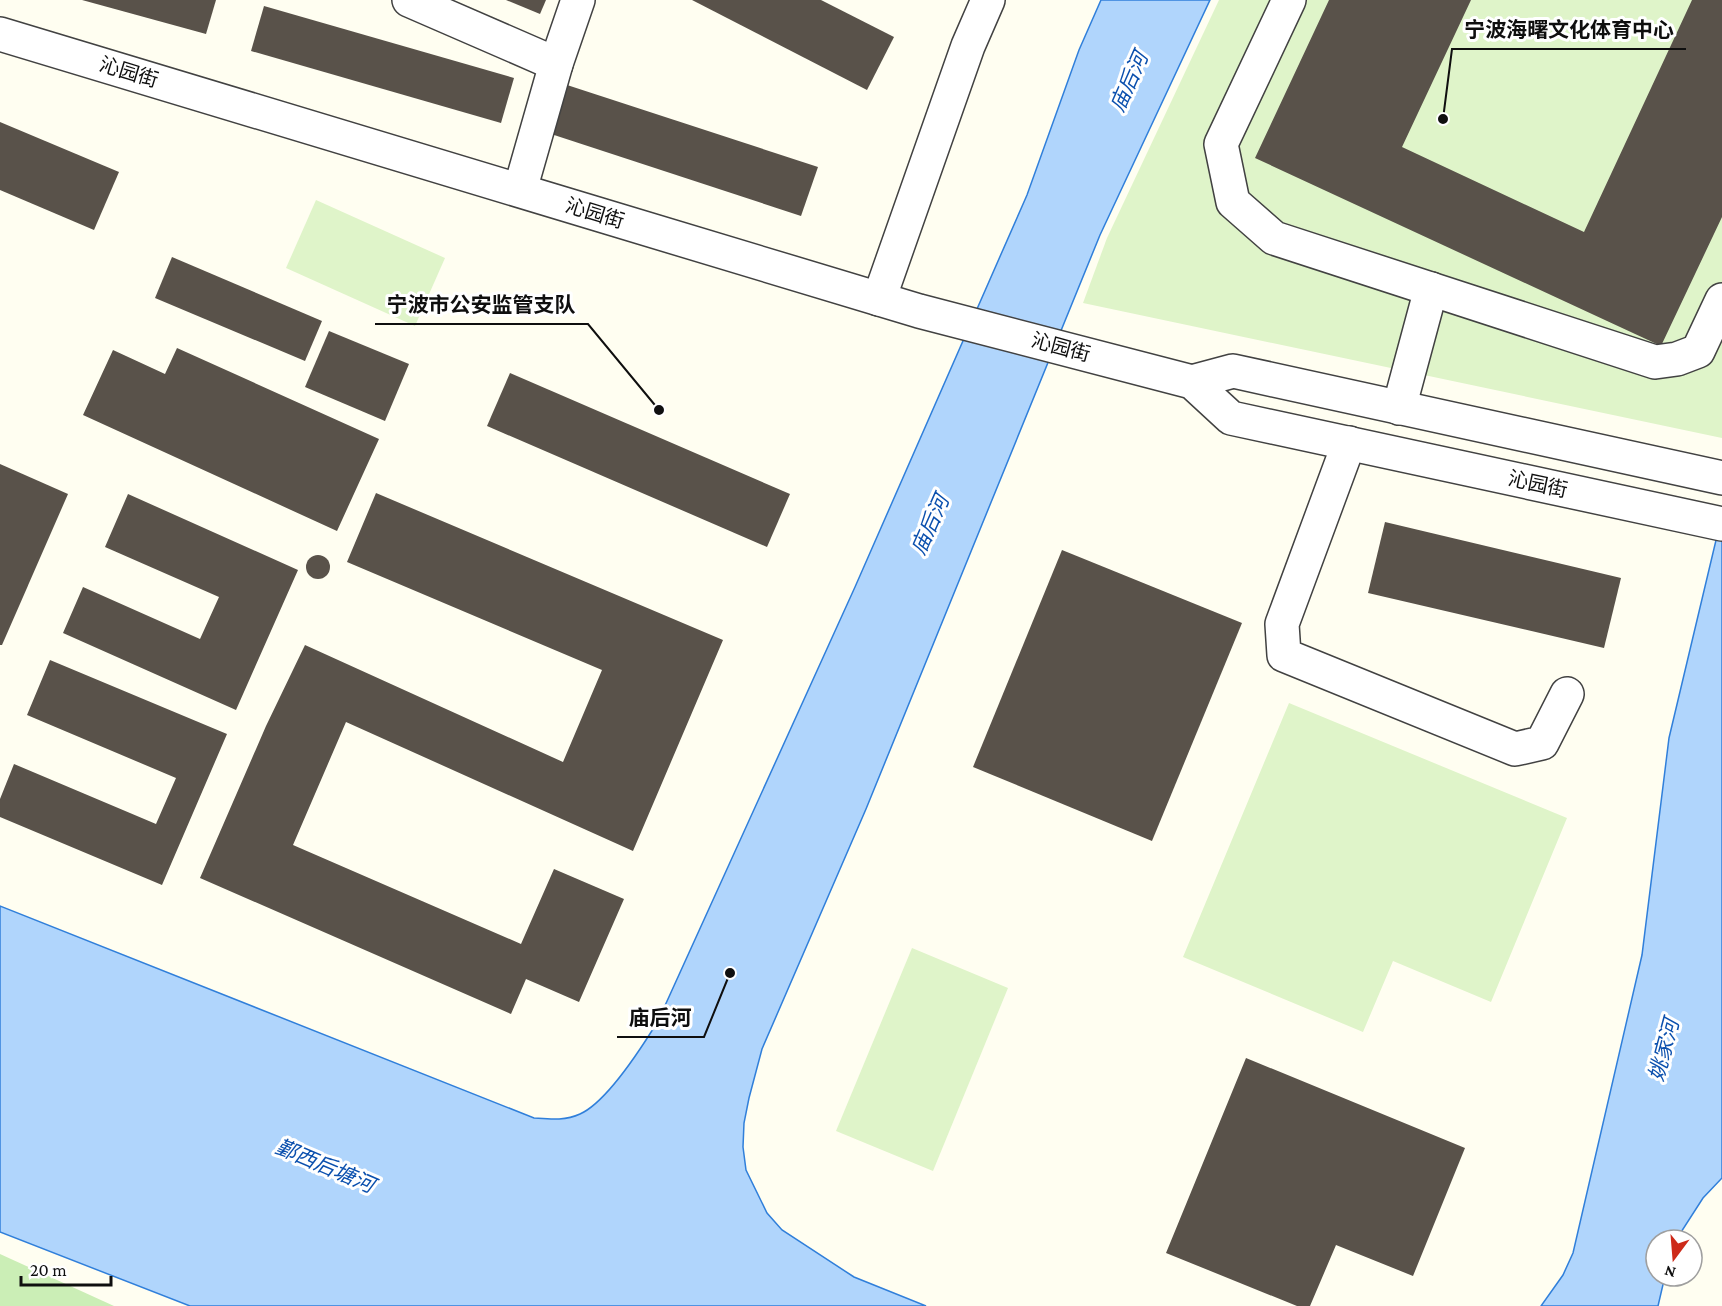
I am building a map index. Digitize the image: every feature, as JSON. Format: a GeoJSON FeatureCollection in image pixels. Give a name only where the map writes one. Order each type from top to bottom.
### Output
{"type":"FeatureCollection","features":[{"type":"Feature","properties":{"kind":"street"},"geometry":{"type":"LineString","coordinates":[[409,0],[556,64]]}},
{"type":"Feature","properties":{"kind":"street"},"geometry":{"type":"LineString","coordinates":[[520,190],[556,64],[578,0]]}},
{"type":"Feature","properties":{"kind":"street"},"geometry":{"type":"LineString","coordinates":[[879,299],[968,46],[987,0]]}},
{"type":"Feature","properties":{"kind":"street"},"geometry":{"type":"LineString","coordinates":[[1289,0],[1221,144],[1233,202],[1274,238],[1655,362],[1677,359],[1698,351],[1722,300]]}},
{"type":"Feature","properties":{"kind":"street","name":"沁园街"},"geometry":{"type":"LineString","coordinates":[[0,34],[919,311],[1192,382],[1231,418],[1711,521]]}},
{"type":"Feature","properties":{"kind":"street"},"geometry":{"type":"LineString","coordinates":[[1399,408],[1431,290]]}},
{"type":"Feature","properties":{"kind":"street"},"geometry":{"type":"LineString","coordinates":[[1192,382],[1233,371],[1718,477]]}},
{"type":"Feature","properties":{"kind":"street"},"geometry":{"type":"LineString","coordinates":[[1350,443],[1282,624],[1284,655],[1515,749],[1542,743],[1567,694]]}},
{"type":"Feature","properties":{"kind":"green space"},"geometry":{"type":"Polygon","coordinates":[[[1219,0],[1722,0],[1722,438],[1083,303],[1107,238],[1219,0]]]}},
{"type":"Feature","properties":{"kind":"green space"},"geometry":{"type":"Polygon","coordinates":[[[316,200],[445,258],[415,326],[286,268],[316,200]]]}},
{"type":"Feature","properties":{"kind":"green space"},"geometry":{"type":"Polygon","coordinates":[[[1289,703],[1567,818],[1491,1002],[1393,961],[1363,1032],[1183,957],[1289,703]]]}},
{"type":"Feature","properties":{"kind":"green space"},"geometry":{"type":"Polygon","coordinates":[[[912,948],[1008,988],[933,1171],[836,1131],[912,948]]]}},
{"type":"Feature","properties":{"kind":"green space"},"geometry":{"type":"Polygon","coordinates":[[[0,1254],[114,1306],[0,1306],[0,1254]]]}},
{"type":"Feature","properties":{"kind":"water","name":"鄞西后塘河"},"geometry":{"type":"Polygon","coordinates":[[[1101,0],[1210,0],[1100,235],[866,809],[762,1049],[744,1123],[743,1147],[746,1170],[767,1213],[782,1230],[854,1277],[926,1306],[190,1306],[0,1232],[0,906],[534,1118],[563,1119],[580,1114],[590,1108],[612,1086],[658,1021],[855,587],[1027,195],[1079,50],[1101,0]]]}},
{"type":"Feature","properties":{"kind":"water","name":"姚家河"},"geometry":{"type":"Polygon","coordinates":[[[1722,515],[1722,1178],[1703,1198],[1684,1228],[1644,1228],[1644,1288],[1662,1288],[1658,1306],[1541,1306],[1563,1275],[1573,1253],[1642,955],[1669,738],[1722,515]]]}},
{"type":"Feature","properties":{"kind":"building"},"geometry":{"type":"Polygon","coordinates":[[[82,0],[216,0],[206,34],[82,0]]]}},
{"type":"Feature","properties":{"kind":"building"},"geometry":{"type":"Polygon","coordinates":[[[506,0],[546,0],[540,14],[506,0]]]}},
{"type":"Feature","properties":{"kind":"building"},"geometry":{"type":"Polygon","coordinates":[[[692,0],[821,0],[894,37],[867,90],[692,0]]]}},
{"type":"Feature","properties":{"kind":"building"},"geometry":{"type":"Polygon","coordinates":[[[1329,0],[1471,0],[1402,147],[1584,232],[1692,0],[1722,0],[1722,217],[1661,346],[1255,158],[1329,0]]]}},
{"type":"Feature","properties":{"kind":"building"},"geometry":{"type":"Polygon","coordinates":[[[264,6],[514,78],[501,123],[251,51],[264,6]]]}},
{"type":"Feature","properties":{"kind":"building"},"geometry":{"type":"Polygon","coordinates":[[[564,84],[818,167],[801,216],[548,133],[564,84]]]}},
{"type":"Feature","properties":{"kind":"building"},"geometry":{"type":"Polygon","coordinates":[[[0,122],[119,172],[94,230],[0,190],[0,122]]]}},
{"type":"Feature","properties":{"kind":"building"},"geometry":{"type":"Polygon","coordinates":[[[172,257],[322,321],[305,361],[155,298],[172,257]]]}},
{"type":"Feature","properties":{"kind":"building"},"geometry":{"type":"Polygon","coordinates":[[[329,331],[409,364],[385,421],[305,387],[329,331]]]}},
{"type":"Feature","properties":{"kind":"building"},"geometry":{"type":"Polygon","coordinates":[[[177,348],[379,439],[337,531],[83,415],[113,350],[165,374],[177,348]]]}},
{"type":"Feature","properties":{"kind":"building"},"geometry":{"type":"Polygon","coordinates":[[[510,373],[790,494],[767,547],[487,426],[510,373]]]}},
{"type":"Feature","properties":{"kind":"building"},"geometry":{"type":"Polygon","coordinates":[[[0,464],[68,494],[2,645],[0,645],[0,464]]]}},
{"type":"Feature","properties":{"kind":"building"},"geometry":{"type":"Polygon","coordinates":[[[376,493],[723,640],[633,851],[346,722],[293,845],[521,944],[554,869],[624,899],[579,1002],[526,979],[511,1014],[200,878],[266,726],[305,645],[563,762],[602,670],[347,562],[376,493]]]}},
{"type":"Feature","properties":{"kind":"building"},"geometry":{"type":"Polygon","coordinates":[[[128,494],[298,570],[236,710],[63,633],[83,587],[200,639],[219,597],[105,547],[128,494]]]}},
{"type":"Feature","properties":{"kind":"building"},"geometry":{"type":"Polygon","coordinates":[[[1385,522],[1621,578],[1604,648],[1368,593],[1385,522]]]}},
{"type":"Feature","properties":{"kind":"building"},"geometry":{"type":"Polygon","coordinates":[[[1062,550],[1242,623],[1152,841],[973,767],[1062,550]]]}},
{"type":"Feature","properties":{"kind":"building"},"geometry":{"type":"Polygon","coordinates":[[[318,555],[327,558],[330,567],[327,576],[318,579],[309,576],[306,567],[309,558],[318,555]]]}},
{"type":"Feature","properties":{"kind":"building"},"geometry":{"type":"Polygon","coordinates":[[[50,660],[227,734],[162,885],[0,817],[0,799],[14,764],[156,824],[176,778],[27,715],[50,660]]]}},
{"type":"Feature","properties":{"kind":"building"},"geometry":{"type":"Polygon","coordinates":[[[1246,1058],[1465,1148],[1413,1276],[1336,1245],[1310,1306],[1297,1306],[1166,1253],[1246,1058]]]}},
{"type":"Feature","properties":{"kind":"place","name":"宁波海曙文化体育中心"},"geometry":{"type":"Point","coordinates":[1443,119]}},
{"type":"Feature","properties":{"kind":"place","name":"宁波市公安监管支队"},"geometry":{"type":"Point","coordinates":[659,410]}},
{"type":"Feature","properties":{"kind":"place","name":"庙后河"},"geometry":{"type":"Point","coordinates":[730,973]}}]}
